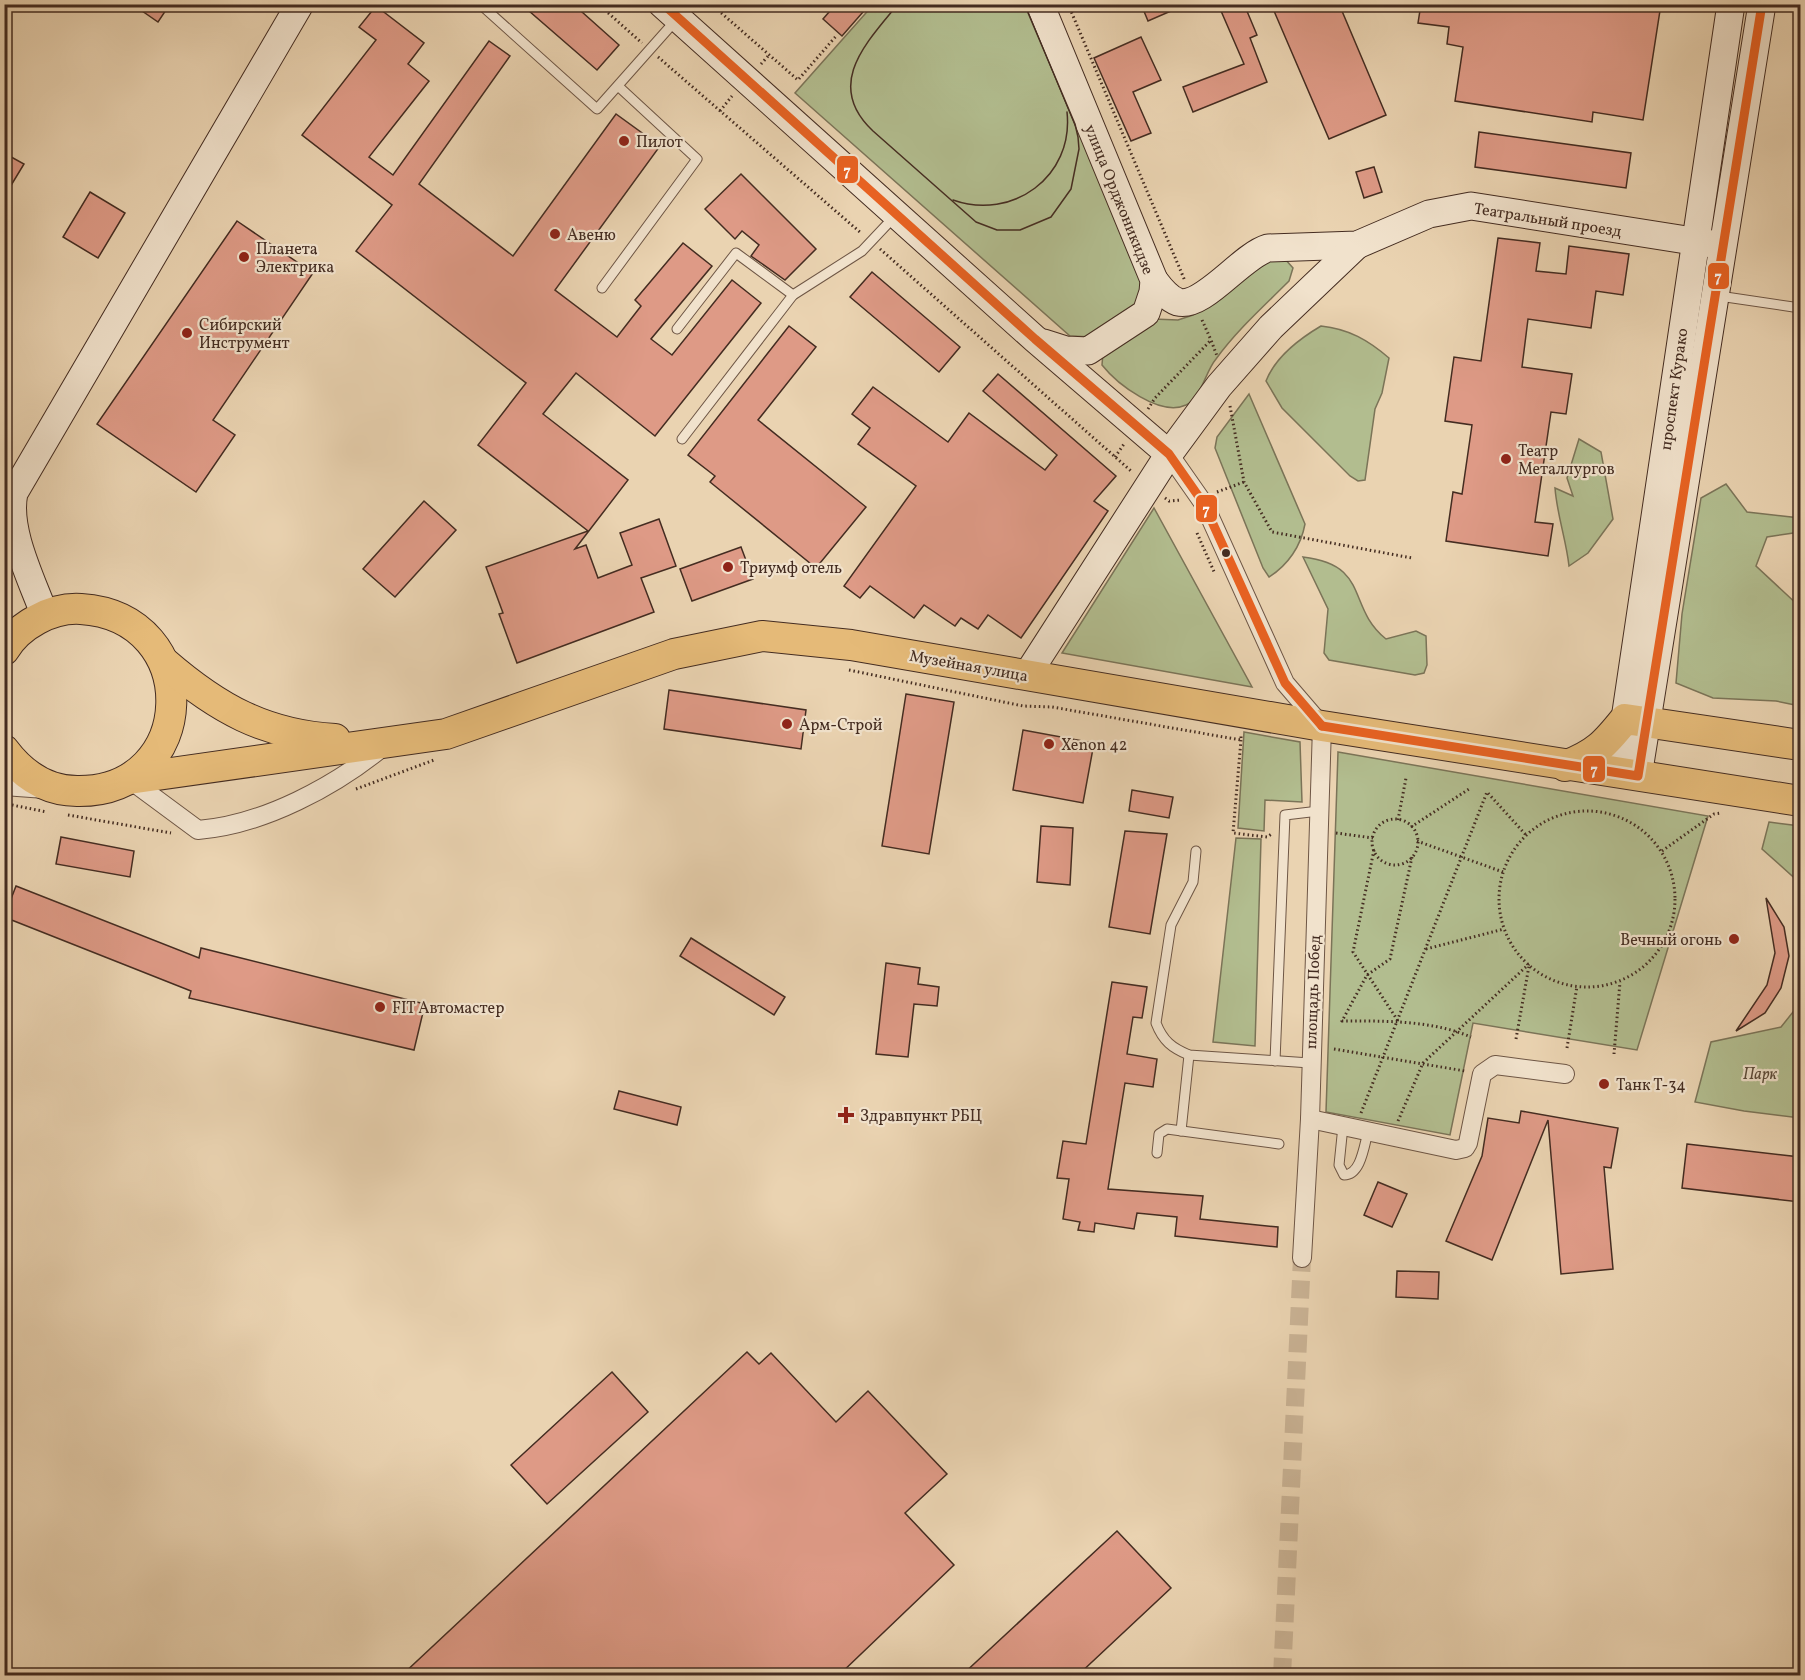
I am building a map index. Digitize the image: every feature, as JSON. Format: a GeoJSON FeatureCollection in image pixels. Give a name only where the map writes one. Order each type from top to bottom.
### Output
{"type":"FeatureCollection","features":[{"type":"Feature","properties":{"kind":"main road"},"geometry":{"type":"LineString","coordinates":[[25,620],[10,508],[14,493],[300,4]]}},
{"type":"Feature","properties":{"kind":"main road","name":"улица Орджоникидзе"},"geometry":{"type":"LineString","coordinates":[[1035,339],[1065,350],[1088,351],[1146,313],[1154,280],[1040,4]]}},
{"type":"Feature","properties":{"kind":"main road","name":"проспект Курако"},"geometry":{"type":"LineString","coordinates":[[1636,721],[1694,241],[1731,4]]}},
{"type":"Feature","properties":{"kind":"main road","name":"проспект Курако"},"geometry":{"type":"LineString","coordinates":[[1626,774],[1717,295],[1762,4]]}},
{"type":"Feature","properties":{"kind":"main road"},"geometry":{"type":"LineString","coordinates":[[670,11],[1035,339],[1169,454]]}},
{"type":"Feature","properties":{"kind":"main road","name":"Театральный проезд"},"geometry":{"type":"LineString","coordinates":[[1194,301],[1256,251],[1268,248],[1357,244],[1429,214],[1471,206],[1724,245]]}},
{"type":"Feature","properties":{"kind":"main road"},"geometry":{"type":"LineString","coordinates":[[1027,675],[1169,454],[1225,379],[1271,327],[1357,244]]}},
{"type":"Feature","properties":{"kind":"main road"},"geometry":{"type":"LineString","coordinates":[[1154,280],[1166,294],[1178,302],[1194,301]]}},
{"type":"Feature","properties":{"kind":"main road"},"geometry":{"type":"LineString","coordinates":[[4,650],[25,620],[72,609],[101,610],[128,621],[150,639],[165,663],[173,695],[170,728],[154,758],[129,779]]}},
{"type":"Feature","properties":{"kind":"main road","name":"Музейная улица"},"geometry":{"type":"LineString","coordinates":[[387,741],[446,734],[675,654],[762,636],[851,645],[1565,766],[1800,801]]}},
{"type":"Feature","properties":{"kind":"main road"},"geometry":{"type":"LineString","coordinates":[[165,663],[206,697],[239,717],[290,732],[328,739],[387,741]]}},
{"type":"Feature","properties":{"kind":"main road"},"geometry":{"type":"LineString","coordinates":[[1565,766],[1591,756],[1636,721],[1800,745]]}},
{"type":"Feature","properties":{"kind":"main road"},"geometry":{"type":"LineString","coordinates":[[4,750],[16,765],[38,782],[59,806],[129,779],[387,741]]}},
{"type":"Feature","properties":{"kind":"street"},"geometry":{"type":"LineString","coordinates":[[1169,454],[1204,504],[1285,682],[1322,726]]}},
{"type":"Feature","properties":{"kind":"street","name":"площадь Побед"},"geometry":{"type":"LineString","coordinates":[[1302,1258],[1310,1119],[1322,726]]}},
{"type":"Feature","properties":{"kind":"street"},"geometry":{"type":"LineString","coordinates":[[129,779],[198,830],[218,828],[238,823],[308,796],[351,773],[387,741]]}},
{"type":"Feature","properties":{"kind":"street"},"geometry":{"type":"LineString","coordinates":[[4,786],[59,806]]}},
{"type":"Feature","properties":{"kind":"street"},"geometry":{"type":"LineString","coordinates":[[1310,1119],[1456,1150],[1465,1148],[1482,1074],[1495,1065],[1565,1074]]}},
{"type":"Feature","properties":{"kind":"lane"},"geometry":{"type":"LineString","coordinates":[[480,4],[597,110],[650,50],[670,11]]}},
{"type":"Feature","properties":{"kind":"lane"},"geometry":{"type":"LineString","coordinates":[[602,288],[696,159],[618,86]]}},
{"type":"Feature","properties":{"kind":"lane"},"geometry":{"type":"LineString","coordinates":[[682,439],[793,295],[872,243],[896,215]]}},
{"type":"Feature","properties":{"kind":"lane"},"geometry":{"type":"LineString","coordinates":[[677,329],[736,253],[793,295]]}},
{"type":"Feature","properties":{"kind":"lane"},"geometry":{"type":"LineString","coordinates":[[1717,295],[1800,308]]}},
{"type":"Feature","properties":{"kind":"lane"},"geometry":{"type":"LineString","coordinates":[[1275,1061],[1285,814],[1319,812]]}},
{"type":"Feature","properties":{"kind":"lane"},"geometry":{"type":"LineString","coordinates":[[1196,851],[1193,882],[1171,925],[1156,1023],[1168,1044],[1189,1055],[1310,1063]]}},
{"type":"Feature","properties":{"kind":"lane"},"geometry":{"type":"LineString","coordinates":[[1181,1131],[1189,1055]]}},
{"type":"Feature","properties":{"kind":"lane"},"geometry":{"type":"LineString","coordinates":[[1157,1153],[1162,1130],[1279,1144]]}},
{"type":"Feature","properties":{"kind":"path"},"geometry":{"type":"LineString","coordinates":[[598,4],[1115,457],[1169,501],[1185,500]]}},
{"type":"Feature","properties":{"kind":"path"},"geometry":{"type":"LineString","coordinates":[[711,4],[798,80],[837,35]]}},
{"type":"Feature","properties":{"kind":"path"},"geometry":{"type":"LineString","coordinates":[[1068,4],[1211,340],[1225,379],[1244,482],[1272,532],[1412,558]]}},
{"type":"Feature","properties":{"kind":"path"},"geometry":{"type":"LineString","coordinates":[[1115,457],[1155,398],[1211,340]]}},
{"type":"Feature","properties":{"kind":"path"},"geometry":{"type":"LineString","coordinates":[[1194,524],[1200,545],[1216,575]]}},
{"type":"Feature","properties":{"kind":"path"},"geometry":{"type":"LineString","coordinates":[[845,669],[1023,706],[1052,707],[1241,740],[1244,713]]}},
{"type":"Feature","properties":{"kind":"path"},"geometry":{"type":"LineString","coordinates":[[355,789],[445,756]]}},
{"type":"Feature","properties":{"kind":"path"},"geometry":{"type":"LineString","coordinates":[[1398,820],[1406,778]]}},
{"type":"Feature","properties":{"kind":"path"},"geometry":{"type":"LineString","coordinates":[[1411,827],[1469,789]]}},
{"type":"Feature","properties":{"kind":"path"},"geometry":{"type":"LineString","coordinates":[[1355,1129],[1487,792],[1526,835]]}},
{"type":"Feature","properties":{"kind":"path"},"geometry":{"type":"LineString","coordinates":[[4,804],[59,806],[177,834]]}},
{"type":"Feature","properties":{"kind":"path"},"geometry":{"type":"LineString","coordinates":[[1597,811],[1622,818],[1644,832],[1661,851],[1672,876],[1674,894],[1669,929],[1656,952],[1620,982],[1577,986],[1543,975],[1529,964],[1516,950],[1504,929],[1499,894],[1503,872],[1516,846],[1526,835],[1547,820],[1572,812],[1597,811]]}},
{"type":"Feature","properties":{"kind":"path"},"geometry":{"type":"LineString","coordinates":[[1661,851],[1714,814],[1725,813]]}},
{"type":"Feature","properties":{"kind":"path"},"geometry":{"type":"LineString","coordinates":[[1398,1022],[1367,975],[1353,952],[1374,850],[1373,838],[1377,829],[1388,821],[1398,820],[1411,827],[1417,841],[1390,959],[1367,975],[1342,1021],[1398,1022],[1455,1030],[1471,1037]]}},
{"type":"Feature","properties":{"kind":"path"},"geometry":{"type":"LineString","coordinates":[[1417,841],[1503,872]]}},
{"type":"Feature","properties":{"kind":"path"},"geometry":{"type":"LineString","coordinates":[[1374,850],[1382,861],[1394,865],[1406,862],[1412,857]]}},
{"type":"Feature","properties":{"kind":"path"},"geometry":{"type":"LineString","coordinates":[[1426,949],[1504,929]]}},
{"type":"Feature","properties":{"kind":"path"},"geometry":{"type":"LineString","coordinates":[[1391,1137],[1423,1063],[1455,1030],[1529,964]]}},
{"type":"Feature","properties":{"kind":"path"},"geometry":{"type":"LineString","coordinates":[[1516,1039],[1529,964]]}},
{"type":"Feature","properties":{"kind":"path"},"geometry":{"type":"LineString","coordinates":[[1614,1054],[1620,982]]}},
{"type":"Feature","properties":{"kind":"path"},"geometry":{"type":"LineString","coordinates":[[1567,1048],[1577,986]]}},
{"type":"Feature","properties":{"kind":"path"},"geometry":{"type":"LineString","coordinates":[[1334,1049],[1482,1074]]}},
{"type":"Feature","properties":{"kind":"green space"},"geometry":{"type":"Polygon","coordinates":[[[873,5],[1029,5],[1143,285],[1135,305],[1093,337],[1070,336],[795,93],[873,5]]]}},
{"type":"Feature","properties":{"kind":"green space"},"geometry":{"type":"Polygon","coordinates":[[[1285,259],[1293,268],[1289,281],[1224,348],[1212,364],[1196,396],[1186,405],[1176,408],[1152,403],[1128,389],[1102,365],[1103,353],[1153,319],[1178,320],[1193,315],[1259,260],[1285,259]]]}},
{"type":"Feature","properties":{"kind":"green space"},"geometry":{"type":"Polygon","coordinates":[[[1321,326],[1358,336],[1389,358],[1382,393],[1375,409],[1365,480],[1358,481],[1350,476],[1282,408],[1266,381],[1275,365],[1289,350],[1321,326]]]}},
{"type":"Feature","properties":{"kind":"green space"},"geometry":{"type":"Polygon","coordinates":[[[1249,394],[1305,524],[1293,554],[1269,577],[1263,568],[1215,448],[1217,437],[1249,394]]]}},
{"type":"Feature","properties":{"kind":"green space"},"geometry":{"type":"Polygon","coordinates":[[[1579,439],[1601,452],[1613,519],[1588,553],[1569,566],[1555,488],[1573,496],[1567,478],[1579,439]]]}},
{"type":"Feature","properties":{"kind":"green space"},"geometry":{"type":"Polygon","coordinates":[[[1726,484],[1747,512],[1800,518],[1800,532],[1767,537],[1756,566],[1800,607],[1800,706],[1776,701],[1713,698],[1676,683],[1682,614],[1701,498],[1726,484]]]}},
{"type":"Feature","properties":{"kind":"green space"},"geometry":{"type":"Polygon","coordinates":[[[1154,508],[1252,687],[1062,653],[1154,508]]]}},
{"type":"Feature","properties":{"kind":"green space"},"geometry":{"type":"Polygon","coordinates":[[[1303,557],[1324,562],[1339,569],[1349,578],[1366,614],[1374,627],[1386,639],[1416,631],[1426,636],[1427,665],[1424,673],[1415,675],[1329,660],[1324,653],[1328,609],[1303,557]]]}},
{"type":"Feature","properties":{"kind":"green space"},"geometry":{"type":"Polygon","coordinates":[[[1244,732],[1300,742],[1302,802],[1265,800],[1264,831],[1238,828],[1244,732]]]}},
{"type":"Feature","properties":{"kind":"green space"},"geometry":{"type":"Polygon","coordinates":[[[1338,752],[1708,816],[1637,1050],[1473,1023],[1450,1135],[1326,1112],[1338,752]]]}},
{"type":"Feature","properties":{"kind":"green space"},"geometry":{"type":"Polygon","coordinates":[[[1769,822],[1800,826],[1800,883],[1762,849],[1769,822]]]}},
{"type":"Feature","properties":{"kind":"green space"},"geometry":{"type":"Polygon","coordinates":[[[1236,838],[1261,839],[1255,1046],[1213,1042],[1236,838]]]}},
{"type":"Feature","properties":{"kind":"green space","name":"Парк"},"geometry":{"type":"Polygon","coordinates":[[[1800,997],[1800,1118],[1695,1102],[1711,1042],[1781,1027],[1797,1007],[1800,997]]]}},
{"type":"Feature","properties":{"kind":"building"},"geometry":{"type":"Polygon","coordinates":[[[132,4],[170,4],[158,22],[132,4]]]}},
{"type":"Feature","properties":{"kind":"building"},"geometry":{"type":"Polygon","coordinates":[[[521,4],[573,4],[619,45],[597,70],[521,4]]]}},
{"type":"Feature","properties":{"kind":"building"},"geometry":{"type":"Polygon","coordinates":[[[836,4],[870,4],[842,36],[823,19],[836,4]]]}},
{"type":"Feature","properties":{"kind":"building"},"geometry":{"type":"Polygon","coordinates":[[[1141,4],[1187,4],[1148,21],[1141,4]]]}},
{"type":"Feature","properties":{"kind":"building"},"geometry":{"type":"Polygon","coordinates":[[[1218,4],[1244,4],[1257,35],[1250,38],[1267,82],[1193,112],[1183,87],[1244,64],[1218,4]]]}},
{"type":"Feature","properties":{"kind":"building"},"geometry":{"type":"Polygon","coordinates":[[[1271,4],[1339,4],[1386,115],[1329,139],[1271,4]]]}},
{"type":"Feature","properties":{"kind":"building"},"geometry":{"type":"Polygon","coordinates":[[[1421,4],[1661,4],[1643,120],[1593,112],[1592,122],[1455,101],[1463,47],[1447,44],[1449,27],[1418,23],[1421,4]]]}},
{"type":"Feature","properties":{"kind":"building"},"geometry":{"type":"Polygon","coordinates":[[[376,6],[424,43],[408,64],[429,81],[369,157],[393,175],[489,41],[510,56],[419,184],[513,256],[616,114],[660,146],[555,290],[617,337],[641,306],[635,300],[683,243],[712,266],[651,339],[672,355],[732,280],[761,303],[655,436],[576,373],[543,414],[628,480],[575,549],[586,545],[598,578],[632,565],[620,533],[659,519],[676,566],[641,578],[654,612],[517,663],[499,614],[503,613],[486,567],[588,531],[478,445],[526,383],[356,251],[392,205],[302,135],[376,40],[359,27],[376,6]]]}},
{"type":"Feature","properties":{"kind":"building"},"geometry":{"type":"Polygon","coordinates":[[[1141,37],[1161,80],[1133,92],[1151,133],[1131,141],[1094,58],[1141,37]]]}},
{"type":"Feature","properties":{"kind":"building"},"geometry":{"type":"Polygon","coordinates":[[[1479,132],[1631,153],[1626,188],[1475,167],[1479,132]]]}},
{"type":"Feature","properties":{"kind":"building"},"geometry":{"type":"Polygon","coordinates":[[[4,153],[24,164],[4,197],[4,153]]]}},
{"type":"Feature","properties":{"kind":"building"},"geometry":{"type":"Polygon","coordinates":[[[1374,167],[1382,192],[1364,198],[1356,172],[1374,167]]]}},
{"type":"Feature","properties":{"kind":"building"},"geometry":{"type":"Polygon","coordinates":[[[741,174],[816,249],[785,280],[751,256],[759,245],[742,231],[735,239],[705,209],[741,174]]]}},
{"type":"Feature","properties":{"kind":"building"},"geometry":{"type":"Polygon","coordinates":[[[90,192],[125,213],[98,258],[63,237],[90,192]]]}},
{"type":"Feature","properties":{"kind":"building"},"geometry":{"type":"Polygon","coordinates":[[[237,221],[313,273],[213,420],[235,435],[196,492],[97,424],[237,221]]]}},
{"type":"Feature","properties":{"kind":"building","name":"Театр Металлургов"},"geometry":{"type":"Polygon","coordinates":[[[1498,238],[1540,243],[1536,271],[1566,274],[1569,246],[1629,254],[1623,295],[1596,291],[1591,328],[1528,319],[1522,367],[1572,374],[1566,414],[1551,412],[1535,522],[1553,524],[1548,556],[1446,541],[1453,492],[1462,494],[1472,425],[1445,421],[1454,357],[1481,361],[1498,238]]]}},
{"type":"Feature","properties":{"kind":"building"},"geometry":{"type":"Polygon","coordinates":[[[872,272],[960,347],[939,372],[850,297],[872,272]]]}},
{"type":"Feature","properties":{"kind":"building"},"geometry":{"type":"Polygon","coordinates":[[[789,326],[816,347],[758,420],[866,507],[816,568],[710,482],[715,476],[688,455],[789,326]]]}},
{"type":"Feature","properties":{"kind":"building"},"geometry":{"type":"Polygon","coordinates":[[[998,374],[1116,476],[1094,501],[1108,511],[1021,638],[988,615],[978,629],[961,618],[955,626],[924,605],[914,618],[870,586],[860,598],[844,586],[916,486],[858,444],[870,428],[852,414],[873,387],[948,442],[969,413],[1045,470],[1057,455],[983,391],[998,374]]]}},
{"type":"Feature","properties":{"kind":"building"},"geometry":{"type":"Polygon","coordinates":[[[424,501],[456,530],[395,597],[363,569],[424,501]]]}},
{"type":"Feature","properties":{"kind":"building"},"geometry":{"type":"Polygon","coordinates":[[[741,547],[753,579],[692,601],[680,569],[741,547]]]}},
{"type":"Feature","properties":{"kind":"building"},"geometry":{"type":"Polygon","coordinates":[[[669,690],[806,710],[801,749],[664,729],[669,690]]]}},
{"type":"Feature","properties":{"kind":"building"},"geometry":{"type":"Polygon","coordinates":[[[906,694],[954,702],[929,854],[882,846],[906,694]]]}},
{"type":"Feature","properties":{"kind":"building"},"geometry":{"type":"Polygon","coordinates":[[[1023,730],[1094,743],[1083,803],[1013,790],[1023,730]]]}},
{"type":"Feature","properties":{"kind":"building"},"geometry":{"type":"Polygon","coordinates":[[[1132,790],[1173,797],[1169,818],[1129,811],[1132,790]]]}},
{"type":"Feature","properties":{"kind":"building"},"geometry":{"type":"Polygon","coordinates":[[[1041,826],[1073,828],[1070,885],[1037,882],[1041,826]]]}},
{"type":"Feature","properties":{"kind":"building"},"geometry":{"type":"Polygon","coordinates":[[[1125,831],[1167,834],[1150,934],[1109,927],[1125,831]]]}},
{"type":"Feature","properties":{"kind":"building"},"geometry":{"type":"Polygon","coordinates":[[[61,837],[134,851],[130,877],[56,864],[61,837]]]}},
{"type":"Feature","properties":{"kind":"building"},"geometry":{"type":"Polygon","coordinates":[[[16,886],[199,958],[201,948],[425,1004],[414,1050],[189,998],[191,991],[4,917],[16,886]]]}},
{"type":"Feature","properties":{"kind":"building"},"geometry":{"type":"Polygon","coordinates":[[[1766,898],[1784,927],[1789,956],[1781,988],[1765,1013],[1736,1031],[1767,985],[1775,953],[1766,898]]]}},
{"type":"Feature","properties":{"kind":"building"},"geometry":{"type":"Polygon","coordinates":[[[691,938],[785,997],[774,1015],[680,956],[691,938]]]}},
{"type":"Feature","properties":{"kind":"building"},"geometry":{"type":"Polygon","coordinates":[[[886,963],[920,968],[918,984],[939,987],[937,1006],[914,1004],[908,1057],[876,1054],[886,963]]]}},
{"type":"Feature","properties":{"kind":"building"},"geometry":{"type":"Polygon","coordinates":[[[1112,982],[1147,987],[1142,1018],[1133,1017],[1127,1054],[1157,1059],[1153,1087],[1125,1083],[1108,1189],[1203,1196],[1200,1219],[1278,1227],[1277,1247],[1175,1236],[1177,1217],[1137,1213],[1134,1229],[1095,1223],[1094,1232],[1078,1230],[1080,1222],[1063,1219],[1069,1179],[1057,1178],[1063,1141],[1086,1144],[1112,982]]]}},
{"type":"Feature","properties":{"kind":"building"},"geometry":{"type":"Polygon","coordinates":[[[619,1091],[681,1107],[677,1125],[614,1109],[619,1091]]]}},
{"type":"Feature","properties":{"kind":"building"},"geometry":{"type":"Polygon","coordinates":[[[1521,1111],[1618,1128],[1611,1168],[1604,1167],[1613,1269],[1561,1274],[1548,1120],[1492,1260],[1446,1241],[1482,1156],[1488,1118],[1519,1123],[1521,1111]]]}},
{"type":"Feature","properties":{"kind":"building"},"geometry":{"type":"Polygon","coordinates":[[[1687,1144],[1800,1157],[1800,1202],[1682,1188],[1687,1144]]]}},
{"type":"Feature","properties":{"kind":"building"},"geometry":{"type":"Polygon","coordinates":[[[1378,1182],[1407,1194],[1392,1227],[1364,1215],[1378,1182]]]}},
{"type":"Feature","properties":{"kind":"building"},"geometry":{"type":"Polygon","coordinates":[[[1397,1271],[1439,1272],[1438,1299],[1396,1297],[1397,1271]]]}},
{"type":"Feature","properties":{"kind":"building"},"geometry":{"type":"Polygon","coordinates":[[[747,1352],[759,1364],[771,1353],[836,1422],[868,1391],[947,1474],[905,1513],[954,1565],[838,1676],[401,1676],[747,1352]]]}},
{"type":"Feature","properties":{"kind":"building"},"geometry":{"type":"Polygon","coordinates":[[[612,1372],[648,1412],[547,1504],[511,1465],[612,1372]]]}},
{"type":"Feature","properties":{"kind":"building"},"geometry":{"type":"Polygon","coordinates":[[[1117,1531],[1171,1588],[1077,1676],[961,1676],[1117,1531]]]}},
{"type":"Feature","properties":{"kind":"tunnel"},"geometry":{"type":"LineString","coordinates":[[1282,1676],[1302,1258]]}},
{"type":"Feature","properties":{"kind":"tram line"},"geometry":{"type":"LineString","coordinates":[[898,4],[863,49],[855,65],[851,81],[852,97],[859,114],[873,131],[976,222],[997,230],[1020,230],[1051,217],[1071,189],[1079,149],[1075,124],[1026,8]]}},
{"type":"Feature","properties":{"kind":"tram line"},"geometry":{"type":"LineString","coordinates":[[953,200],[975,205],[997,204],[1017,199],[1035,188],[1050,174],[1060,156],[1067,135],[1067,112]]}},
{"type":"Feature","properties":{"kind":"transit line","name":"7"},"geometry":{"type":"LineString","coordinates":[[663,4],[1035,339],[1169,454],[1204,504],[1285,683],[1322,726]]}},
{"type":"Feature","properties":{"kind":"transit line","name":"7"},"geometry":{"type":"LineString","coordinates":[[1322,726],[1638,776],[1762,4]]}},
{"type":"Feature","properties":{"kind":"place","name":"Пилот"},"geometry":{"type":"Point","coordinates":[624,141]}},
{"type":"Feature","properties":{"kind":"place","name":"Авеню"},"geometry":{"type":"Point","coordinates":[555,234]}},
{"type":"Feature","properties":{"kind":"place","name":"Планета Электрика"},"geometry":{"type":"Point","coordinates":[244,257]}},
{"type":"Feature","properties":{"kind":"place","name":"Сибирский Инструмент"},"geometry":{"type":"Point","coordinates":[187,333]}},
{"type":"Feature","properties":{"kind":"place","name":"Театр Металлургов"},"geometry":{"type":"Point","coordinates":[1506,459]}},
{"type":"Feature","properties":{"kind":"place","name":"Триумф отель"},"geometry":{"type":"Point","coordinates":[728,567]}},
{"type":"Feature","properties":{"kind":"place","name":"Арм-Строй"},"geometry":{"type":"Point","coordinates":[787,724]}},
{"type":"Feature","properties":{"kind":"place","name":"Xenon 42"},"geometry":{"type":"Point","coordinates":[1049,744]}},
{"type":"Feature","properties":{"kind":"place","name":"Вечный огонь"},"geometry":{"type":"Point","coordinates":[1734,939]}},
{"type":"Feature","properties":{"kind":"place","name":"FIT Автомастер"},"geometry":{"type":"Point","coordinates":[380,1007]}},
{"type":"Feature","properties":{"kind":"place","name":"Танк Т-34"},"geometry":{"type":"Point","coordinates":[1604,1084]}},
{"type":"Feature","properties":{"kind":"place","name":"Здравпункт РБЦ"},"geometry":{"type":"Point","coordinates":[846,1115]}}]}
